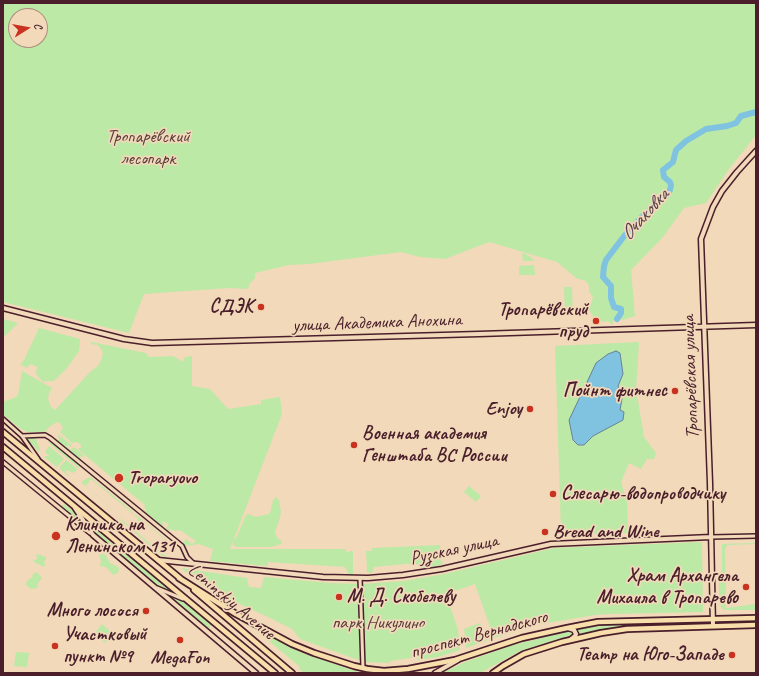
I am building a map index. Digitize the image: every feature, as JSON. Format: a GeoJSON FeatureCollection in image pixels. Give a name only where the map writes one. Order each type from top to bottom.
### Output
{"type":"FeatureCollection","features":[{"type":"Feature","properties":{"kind":"main road","name":"Leninskiy Avenue"},"geometry":{"type":"LineString","coordinates":[[3,432],[292,673]]}},
{"type":"Feature","properties":{"kind":"main road","name":"Leninskiy Avenue"},"geometry":{"type":"LineString","coordinates":[[3,447],[275,673]]}},
{"type":"Feature","properties":{"kind":"main road","name":"проспект Вернадского"},"geometry":{"type":"LineString","coordinates":[[179,578],[236,614],[292,644],[314,653],[363,668],[384,671],[434,665],[464,658],[522,638],[598,622],[756,618]]}},
{"type":"Feature","properties":{"kind":"main road","name":"проспект Вернадского"},"geometry":{"type":"LineString","coordinates":[[492,673],[524,654],[596,634],[627,629],[756,625]]}},
{"type":"Feature","properties":{"kind":"street","name":"Тропарёвская улица"},"geometry":{"type":"LineString","coordinates":[[713,619],[703,327],[702,234],[713,207],[722,191],[756,151]]}},
{"type":"Feature","properties":{"kind":"street","name":"улица Академика Анохина"},"geometry":{"type":"LineString","coordinates":[[3,308],[124,339],[154,343],[756,325]]}},
{"type":"Feature","properties":{"kind":"street"},"geometry":{"type":"LineString","coordinates":[[3,419],[22,436],[43,466]]}},
{"type":"Feature","properties":{"kind":"street"},"geometry":{"type":"LineString","coordinates":[[22,436],[45,435],[50,438],[182,546],[187,557],[193,563]]}},
{"type":"Feature","properties":{"kind":"street"},"geometry":{"type":"LineString","coordinates":[[3,462],[93,535],[256,673]]}},
{"type":"Feature","properties":{"kind":"street"},"geometry":{"type":"LineString","coordinates":[[73,505],[93,535]]}},
{"type":"Feature","properties":{"kind":"street","name":"Рузская улица"},"geometry":{"type":"LineString","coordinates":[[157,559],[323,577],[360,578],[427,572],[551,544],[756,536]]}},
{"type":"Feature","properties":{"kind":"street"},"geometry":{"type":"LineString","coordinates":[[360,578],[363,668]]}},
{"type":"Feature","properties":{"kind":"street"},"geometry":{"type":"LineString","coordinates":[[154,586],[188,600]]}},
{"type":"Feature","properties":{"kind":"street"},"geometry":{"type":"LineString","coordinates":[[713,619],[713,626]]}},
{"type":"Feature","properties":{"kind":"street"},"geometry":{"type":"LineString","coordinates":[[567,628],[571,628],[575,632],[575,636],[570,640]]}},
{"type":"Feature","properties":{"kind":"street"},"geometry":{"type":"LineString","coordinates":[[436,673],[464,658]]}},
{"type":"Feature","properties":{"kind":"green space","name":"Тропарёвский лесопарк"},"geometry":{"type":"Polygon","coordinates":[[[3,3],[756,3],[756,135],[729,169],[706,203],[684,208],[663,237],[631,270],[635,316],[623,320],[619,318],[614,320],[612,325],[608,321],[601,322],[592,315],[589,310],[593,297],[589,291],[589,286],[586,281],[576,278],[557,262],[489,242],[445,259],[420,257],[401,252],[309,264],[289,265],[255,273],[255,278],[250,283],[248,289],[229,288],[144,294],[129,333],[3,302],[3,3]]]}},
{"type":"Feature","properties":{"kind":"green space"},"geometry":{"type":"Polygon","coordinates":[[[524,253],[534,261],[523,261],[522,254],[524,253]]]}},
{"type":"Feature","properties":{"kind":"green space"},"geometry":{"type":"Polygon","coordinates":[[[534,265],[535,275],[519,275],[519,266],[534,265]]]}},
{"type":"Feature","properties":{"kind":"green space"},"geometry":{"type":"Polygon","coordinates":[[[564,287],[572,287],[573,316],[565,316],[564,287]]]}},
{"type":"Feature","properties":{"kind":"green space"},"geometry":{"type":"Polygon","coordinates":[[[3,319],[18,323],[5,336],[3,334],[3,319]]]}},
{"type":"Feature","properties":{"kind":"green space"},"geometry":{"type":"Polygon","coordinates":[[[39,328],[80,339],[79,351],[67,368],[54,381],[43,382],[36,374],[37,367],[31,364],[26,368],[20,365],[24,360],[39,328]]]}},
{"type":"Feature","properties":{"kind":"green space"},"geometry":{"type":"Polygon","coordinates":[[[91,342],[146,353],[149,357],[173,356],[183,362],[185,357],[192,356],[192,386],[210,389],[228,409],[261,404],[261,400],[280,397],[282,414],[230,549],[346,549],[346,552],[353,551],[353,575],[349,575],[345,567],[268,562],[267,566],[210,561],[213,549],[199,544],[185,546],[183,543],[186,539],[192,544],[196,541],[180,530],[175,531],[170,529],[169,531],[166,528],[169,525],[163,521],[162,524],[165,525],[162,526],[144,511],[147,510],[144,507],[145,505],[80,451],[78,448],[81,448],[81,445],[77,442],[72,443],[60,432],[63,428],[60,423],[57,422],[49,427],[45,432],[27,432],[18,427],[3,414],[3,402],[18,395],[22,371],[52,388],[48,399],[51,407],[55,410],[91,371],[98,366],[103,353],[98,345],[91,344],[91,342]]]}},
{"type":"Feature","properties":{"kind":"green space"},"geometry":{"type":"Polygon","coordinates":[[[639,342],[636,389],[644,437],[656,453],[654,459],[647,459],[641,469],[629,463],[621,482],[627,502],[628,533],[575,534],[575,531],[561,531],[555,346],[639,342]]]}},
{"type":"Feature","properties":{"kind":"green space"},"geometry":{"type":"Polygon","coordinates":[[[59,435],[72,445],[71,447],[67,444],[67,447],[71,450],[74,447],[84,456],[79,456],[81,459],[80,460],[56,439],[60,440],[59,435]]]}},
{"type":"Feature","properties":{"kind":"green space"},"geometry":{"type":"Polygon","coordinates":[[[35,437],[40,449],[39,452],[27,439],[35,437]]]}},
{"type":"Feature","properties":{"kind":"green space"},"geometry":{"type":"Polygon","coordinates":[[[49,440],[80,465],[79,468],[49,443],[49,440]]]}},
{"type":"Feature","properties":{"kind":"green space"},"geometry":{"type":"Polygon","coordinates":[[[49,446],[64,459],[57,467],[44,457],[49,456],[45,452],[49,446]]]}},
{"type":"Feature","properties":{"kind":"green space"},"geometry":{"type":"Polygon","coordinates":[[[66,460],[77,469],[74,473],[66,470],[66,473],[69,475],[68,476],[59,468],[66,460]]]}},
{"type":"Feature","properties":{"kind":"green space"},"geometry":{"type":"Polygon","coordinates":[[[85,469],[135,510],[134,511],[85,469]]]}},
{"type":"Feature","properties":{"kind":"green space"},"geometry":{"type":"Polygon","coordinates":[[[90,477],[133,512],[131,515],[131,512],[91,479],[86,486],[172,559],[81,482],[90,477]]]}},
{"type":"Feature","properties":{"kind":"green space"},"geometry":{"type":"Polygon","coordinates":[[[469,486],[481,496],[476,502],[464,492],[469,486]]]}},
{"type":"Feature","properties":{"kind":"green space"},"geometry":{"type":"Polygon","coordinates":[[[276,497],[279,500],[281,512],[275,531],[276,536],[282,542],[281,544],[271,547],[237,547],[233,545],[233,541],[237,536],[246,515],[248,514],[256,517],[269,514],[273,500],[276,497]]]}},
{"type":"Feature","properties":{"kind":"green space"},"geometry":{"type":"Polygon","coordinates":[[[64,504],[73,511],[82,523],[61,507],[64,504]]]}},
{"type":"Feature","properties":{"kind":"green space"},"geometry":{"type":"Polygon","coordinates":[[[135,514],[168,541],[166,544],[165,543],[167,541],[144,522],[142,524],[137,520],[138,518],[135,515],[133,517],[135,514]]]}},
{"type":"Feature","properties":{"kind":"green space"},"geometry":{"type":"Polygon","coordinates":[[[119,519],[122,520],[170,560],[165,558],[119,519]]]}},
{"type":"Feature","properties":{"kind":"green space"},"geometry":{"type":"Polygon","coordinates":[[[87,523],[171,592],[151,581],[95,535],[86,524],[87,523]]]}},
{"type":"Feature","properties":{"kind":"green space","name":"парк Никулино"},"geometry":{"type":"Polygon","coordinates":[[[702,542],[703,612],[595,615],[535,625],[494,638],[475,584],[446,594],[458,630],[460,650],[438,657],[418,660],[417,657],[390,661],[390,663],[364,662],[300,639],[292,629],[227,598],[218,597],[181,568],[247,578],[249,587],[261,588],[264,577],[330,583],[363,584],[404,581],[444,574],[554,548],[702,542]]]}},
{"type":"Feature","properties":{"kind":"green space"},"geometry":{"type":"Polygon","coordinates":[[[756,543],[727,545],[725,550],[726,608],[756,604],[756,610],[724,610],[719,604],[719,575],[722,570],[722,544],[756,543]]]}},
{"type":"Feature","properties":{"kind":"green space"},"geometry":{"type":"Polygon","coordinates":[[[440,545],[441,561],[443,564],[421,568],[415,563],[374,567],[372,573],[367,572],[366,551],[372,551],[372,548],[440,545]]]}},
{"type":"Feature","properties":{"kind":"green space"},"geometry":{"type":"Polygon","coordinates":[[[37,554],[46,557],[44,567],[34,562],[34,560],[38,559],[36,556],[37,554]]]}},
{"type":"Feature","properties":{"kind":"green space"},"geometry":{"type":"Polygon","coordinates":[[[105,554],[110,563],[118,567],[118,573],[113,575],[106,567],[100,566],[101,561],[99,555],[105,554]]]}},
{"type":"Feature","properties":{"kind":"green space"},"geometry":{"type":"Polygon","coordinates":[[[37,572],[42,578],[38,583],[37,588],[31,589],[26,585],[26,583],[32,578],[33,574],[37,572]]]}},
{"type":"Feature","properties":{"kind":"green space"},"geometry":{"type":"Polygon","coordinates":[[[162,591],[183,601],[211,625],[207,630],[162,591]]]}},
{"type":"Feature","properties":{"kind":"green space"},"geometry":{"type":"Polygon","coordinates":[[[480,623],[488,640],[466,648],[464,629],[480,623]]]}},
{"type":"Feature","properties":{"kind":"green space"},"geometry":{"type":"Polygon","coordinates":[[[653,623],[650,625],[617,627],[578,634],[577,629],[601,626],[653,623]]]}},
{"type":"Feature","properties":{"kind":"green space"},"geometry":{"type":"Polygon","coordinates":[[[102,624],[113,634],[105,643],[94,634],[102,624]]]}},
{"type":"Feature","properties":{"kind":"green space"},"geometry":{"type":"Polygon","coordinates":[[[251,626],[302,653],[361,673],[304,673],[299,669],[300,667],[251,626]]]}},
{"type":"Feature","properties":{"kind":"green space"},"geometry":{"type":"Polygon","coordinates":[[[570,631],[572,633],[571,635],[520,651],[480,673],[442,673],[465,662],[513,645],[570,631]]]}},
{"type":"Feature","properties":{"kind":"green space"},"geometry":{"type":"Polygon","coordinates":[[[16,652],[29,653],[27,667],[14,666],[16,652]]]}},
{"type":"Feature","properties":{"kind":"water","name":"Тропарёвский пруд"},"geometry":{"type":"Polygon","coordinates":[[[616,351],[620,353],[623,374],[618,386],[622,399],[620,410],[624,412],[623,420],[593,436],[584,445],[578,445],[573,440],[569,420],[596,363],[608,354],[616,351]]]}},
{"type":"Feature","properties":{"kind":"waterway","name":"Очаковка"},"geometry":{"type":"LineString","coordinates":[[617,319],[621,313],[621,309],[614,307],[611,298],[611,286],[603,277],[606,260],[625,235],[642,217],[667,195],[671,185],[670,182],[664,177],[663,170],[673,162],[676,150],[686,141],[706,129],[736,123],[741,116],[756,112]]}},
{"type":"Feature","properties":{"kind":"place","name":"СДЭК"},"geometry":{"type":"Point","coordinates":[261,307]}},
{"type":"Feature","properties":{"kind":"place","name":"Тропарёвский пруд"},"geometry":{"type":"Point","coordinates":[596,321]}},
{"type":"Feature","properties":{"kind":"place","name":"Пойнт фитнес"},"geometry":{"type":"Point","coordinates":[675,391]}},
{"type":"Feature","properties":{"kind":"place","name":"Enjoy"},"geometry":{"type":"Point","coordinates":[530,409]}},
{"type":"Feature","properties":{"kind":"place","name":"Военная академия Генштаба ВС России"},"geometry":{"type":"Point","coordinates":[354,445]}},
{"type":"Feature","properties":{"kind":"place","name":"Troparyovo"},"geometry":{"type":"Point","coordinates":[119,478]}},
{"type":"Feature","properties":{"kind":"place","name":"Слесарю-водопроводчику"},"geometry":{"type":"Point","coordinates":[553,494]}},
{"type":"Feature","properties":{"kind":"place","name":"Bread and Wine"},"geometry":{"type":"Point","coordinates":[545,532]}},
{"type":"Feature","properties":{"kind":"place","name":"Клиника на Ленинском 131"},"geometry":{"type":"Point","coordinates":[56,536]}},
{"type":"Feature","properties":{"kind":"place","name":"Храм Архангела Михаила в Тропарево"},"geometry":{"type":"Point","coordinates":[746,587]}},
{"type":"Feature","properties":{"kind":"place","name":"М. Д. Скобелеву"},"geometry":{"type":"Point","coordinates":[339,597]}},
{"type":"Feature","properties":{"kind":"place","name":"Много лосося"},"geometry":{"type":"Point","coordinates":[146,611]}},
{"type":"Feature","properties":{"kind":"place","name":"MegaFon"},"geometry":{"type":"Point","coordinates":[180,640]}},
{"type":"Feature","properties":{"kind":"place","name":"Участковый пункт №9"},"geometry":{"type":"Point","coordinates":[55,646]}},
{"type":"Feature","properties":{"kind":"place","name":"Театр на Юго-Западе"},"geometry":{"type":"Point","coordinates":[732,655]}}]}
